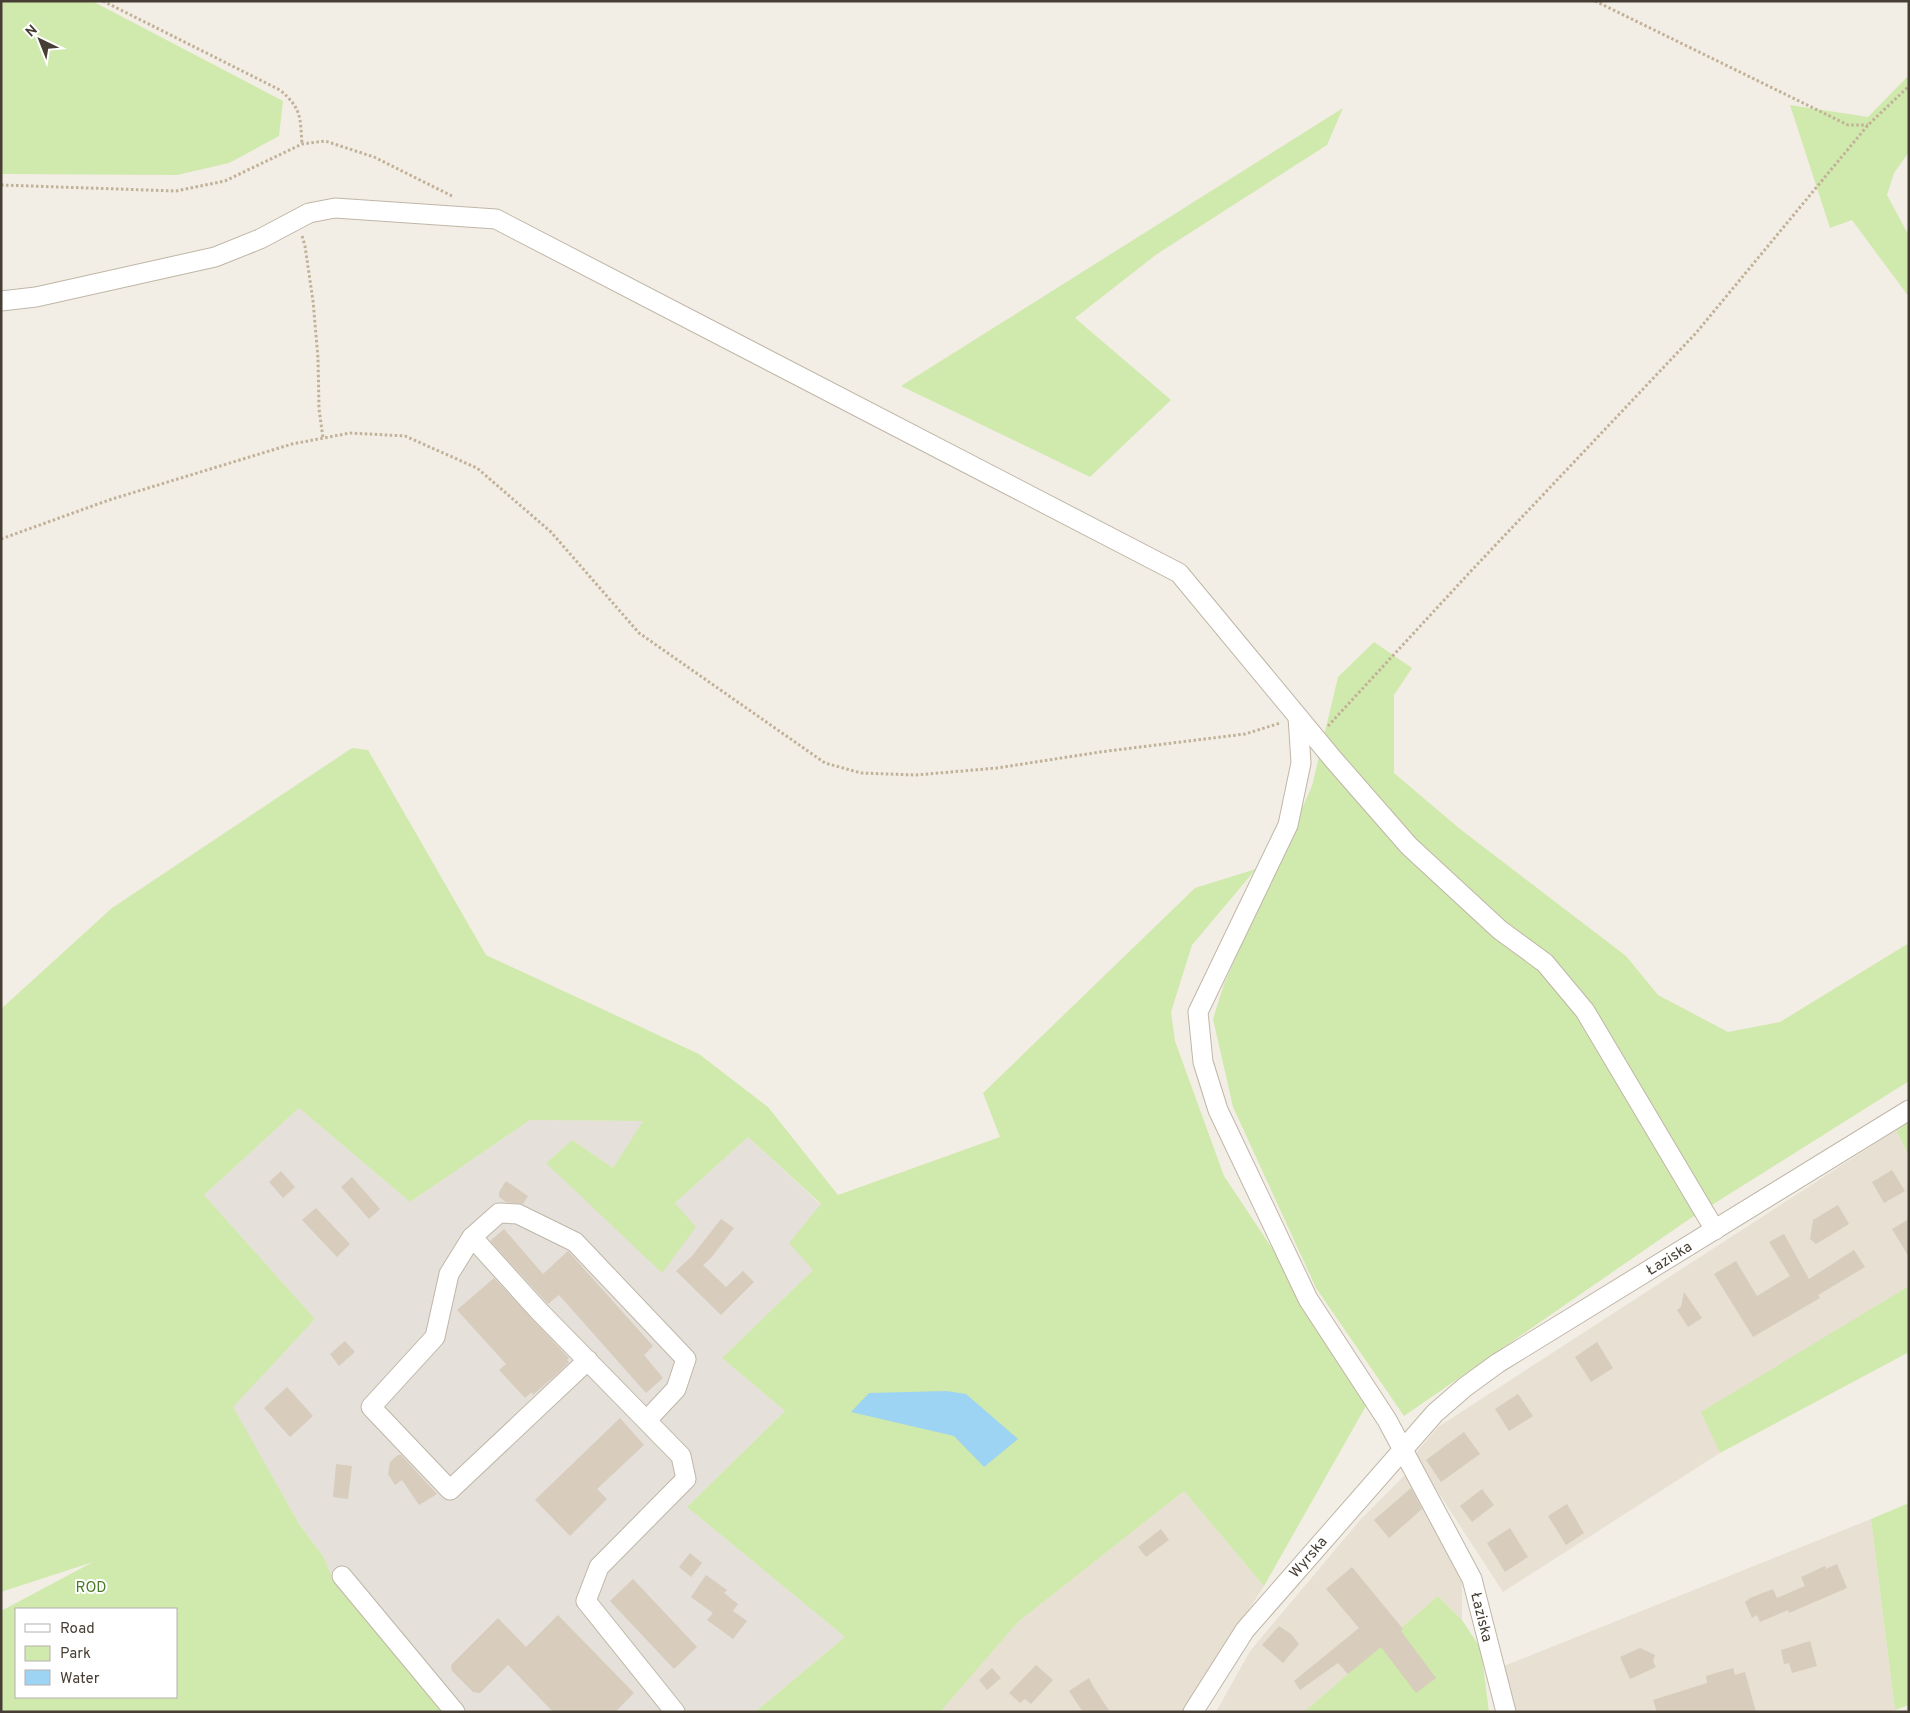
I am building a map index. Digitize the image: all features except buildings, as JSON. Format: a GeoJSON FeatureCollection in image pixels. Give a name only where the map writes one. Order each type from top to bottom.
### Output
{"type":"FeatureCollection","features":[{"type":"Feature","properties":{"kind":"street"},"geometry":{"type":"LineString","coordinates":[[1,301],[36,297],[215,257],[260,239],[309,213],[335,208],[496,219],[1180,573],[1316,739],[1409,846],[1500,930],[1545,963],[1567,987],[1585,1010],[1715,1230]]}},
{"type":"Feature","properties":{"kind":"street","name":"Łaziska"},"geometry":{"type":"LineString","coordinates":[[1298,717],[1301,763],[1288,825],[1198,1012],[1203,1062],[1218,1110],[1308,1299],[1387,1420],[1472,1579],[1506,1712]]}},
{"type":"Feature","properties":{"kind":"street","name":"Łaziska"},"geometry":{"type":"LineString","coordinates":[[1435,1413],[1465,1387],[1498,1363],[1909,1110]]}},
{"type":"Feature","properties":{"kind":"street"},"geometry":{"type":"LineString","coordinates":[[588,1360],[450,1490],[371,1407],[435,1337],[449,1274],[472,1237],[499,1213],[518,1214],[575,1242],[686,1358],[676,1389],[647,1420]]}},
{"type":"Feature","properties":{"kind":"street"},"geometry":{"type":"LineString","coordinates":[[472,1237],[539,1311],[681,1456],[686,1478],[599,1567],[586,1601],[675,1712]]}},
{"type":"Feature","properties":{"kind":"street","name":"Wyrska"},"geometry":{"type":"LineString","coordinates":[[1193,1712],[1245,1630],[1435,1413]]}},
{"type":"Feature","properties":{"kind":"street"},"geometry":{"type":"LineString","coordinates":[[342,1576],[455,1712]]}},
{"type":"Feature","properties":{"kind":"path"},"geometry":{"type":"LineString","coordinates":[[103,1],[280,90],[295,103],[300,118],[302,144]]}},
{"type":"Feature","properties":{"kind":"path"},"geometry":{"type":"LineString","coordinates":[[1595,1],[1848,125],[1868,125]]}},
{"type":"Feature","properties":{"kind":"path"},"geometry":{"type":"LineString","coordinates":[[1316,739],[1471,571],[1696,334],[1868,125],[1909,86]]}},
{"type":"Feature","properties":{"kind":"path"},"geometry":{"type":"LineString","coordinates":[[1,185],[176,191],[225,181],[302,144],[324,141],[374,157],[462,201]]}},
{"type":"Feature","properties":{"kind":"path"},"geometry":{"type":"LineString","coordinates":[[295,219],[305,246],[313,301],[318,358],[319,409],[323,438]]}},
{"type":"Feature","properties":{"kind":"path"},"geometry":{"type":"LineString","coordinates":[[1,539],[109,500],[292,444],[350,433],[405,436],[477,468],[551,532],[639,633],[825,763],[861,773],[916,775],[997,768],[1100,752],[1245,734],[1298,717]]}},
{"type":"Feature","properties":{"kind":"shaded area"},"geometry":{"type":"Polygon","coordinates":[[[299,1108],[410,1202],[530,1120],[644,1121],[613,1168],[572,1140],[546,1163],[675,1203],[748,1137],[821,1205],[813,1270],[722,1358],[785,1411],[687,1507],[845,1637],[755,1712],[442,1712],[332,1577],[323,1556],[299,1524],[232,1407],[315,1319],[204,1195],[299,1108]]]}},
{"type":"Feature","properties":{"kind":"shaded area"},"geometry":{"type":"Polygon","coordinates":[[[1896,1130],[1909,1156],[1909,1286],[1702,1412],[1720,1453],[1503,1592],[1414,1455],[1438,1427],[1896,1130]]]}},
{"type":"Feature","properties":{"kind":"shaded area"},"geometry":{"type":"Polygon","coordinates":[[[1411,1469],[1462,1562],[1462,1620],[1438,1596],[1304,1712],[1216,1712],[1250,1651],[1361,1519],[1411,1469]]]}},
{"type":"Feature","properties":{"kind":"shaded area"},"geometry":{"type":"Polygon","coordinates":[[[1184,1491],[1264,1586],[1183,1712],[940,1712],[1018,1622],[1184,1491]]]}},
{"type":"Feature","properties":{"kind":"shaded area"},"geometry":{"type":"Polygon","coordinates":[[[1871,1519],[1895,1710],[1889,1712],[1515,1712],[1504,1666],[1871,1519]]]}},
{"type":"Feature","properties":{"kind":"green space"},"geometry":{"type":"Polygon","coordinates":[[[1,1],[92,1],[283,101],[279,136],[229,163],[177,175],[1,174],[1,1]]]}},
{"type":"Feature","properties":{"kind":"green space"},"geometry":{"type":"Polygon","coordinates":[[[1909,75],[1909,152],[1894,173],[1887,195],[1909,236],[1909,297],[1852,220],[1830,228],[1790,105],[1868,117],[1909,75]]]}},
{"type":"Feature","properties":{"kind":"green space"},"geometry":{"type":"Polygon","coordinates":[[[1343,108],[1327,145],[1157,254],[1075,318],[1171,400],[1090,477],[901,386],[1343,108]]]}},
{"type":"Feature","properties":{"kind":"green space"},"geometry":{"type":"Polygon","coordinates":[[[1374,642],[1412,668],[1394,695],[1394,773],[1460,829],[1626,956],[1658,995],[1728,1032],[1780,1022],[1909,943],[1909,1081],[1688,1220],[1404,1416],[1316,1288],[1233,1107],[1213,1019],[1224,984],[1312,786],[1338,677],[1374,642]]]}},
{"type":"Feature","properties":{"kind":"green space","name":"ROD"},"geometry":{"type":"Polygon","coordinates":[[[352,748],[368,750],[486,955],[699,1054],[768,1107],[838,1195],[1000,1137],[983,1093],[1195,888],[1256,869],[1192,945],[1171,1012],[1175,1041],[1224,1176],[1371,1397],[1264,1586],[1184,1491],[1018,1622],[940,1712],[755,1712],[845,1637],[687,1507],[785,1411],[722,1358],[813,1270],[789,1243],[821,1204],[748,1137],[675,1203],[696,1227],[662,1273],[546,1163],[572,1140],[613,1168],[643,1121],[530,1120],[410,1202],[299,1108],[204,1195],[315,1319],[233,1407],[299,1524],[323,1556],[332,1577],[442,1712],[1,1712],[1,1611],[93,1562],[1,1592],[1,1009],[112,908],[352,748]]]}},
{"type":"Feature","properties":{"kind":"green space"},"geometry":{"type":"Polygon","coordinates":[[[1909,1122],[1909,1156],[1896,1130],[1909,1122]]]}},
{"type":"Feature","properties":{"kind":"green space"},"geometry":{"type":"Polygon","coordinates":[[[1909,1286],[1909,1352],[1720,1453],[1701,1412],[1909,1286]]]}},
{"type":"Feature","properties":{"kind":"green space"},"geometry":{"type":"Polygon","coordinates":[[[1909,1503],[1909,1705],[1895,1710],[1871,1519],[1909,1503]]]}},
{"type":"Feature","properties":{"kind":"green space"},"geometry":{"type":"Polygon","coordinates":[[[1438,1596],[1462,1620],[1481,1649],[1489,1712],[1304,1712],[1438,1596]]]}},
{"type":"Feature","properties":{"kind":"water"},"geometry":{"type":"Polygon","coordinates":[[[946,1391],[966,1394],[1018,1439],[984,1467],[954,1436],[851,1412],[869,1393],[946,1391]]]}}]}
